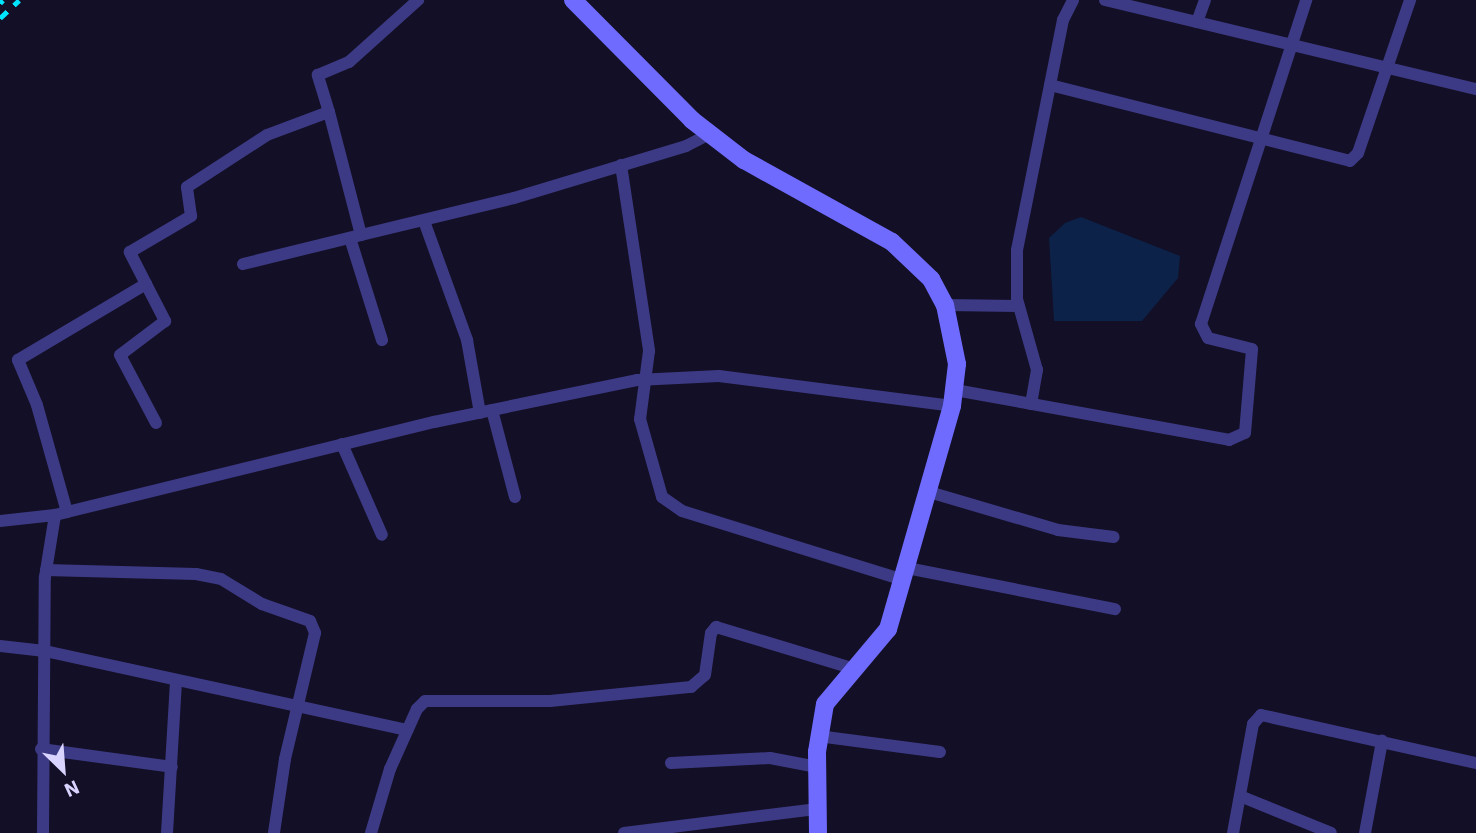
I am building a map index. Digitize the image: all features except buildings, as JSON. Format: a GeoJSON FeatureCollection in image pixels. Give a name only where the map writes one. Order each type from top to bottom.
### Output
{"type":"FeatureCollection","features":[{"type":"Feature","properties":{"kind":"street"},"geometry":{"type":"LineString","coordinates":[[382,340],[318,75],[349,62],[418,0]]}},
{"type":"Feature","properties":{"kind":"street"},"geometry":{"type":"LineString","coordinates":[[573,0],[628,59],[710,134],[802,195],[892,242],[932,279],[946,305],[955,337],[953,398],[929,492],[888,629],[825,704],[818,736],[818,833]]}},
{"type":"Feature","properties":{"kind":"street"},"geometry":{"type":"LineString","coordinates":[[1031,404],[1036,362],[1018,306],[1017,250],[1063,20],[1073,0]]}},
{"type":"Feature","properties":{"kind":"street"},"geometry":{"type":"LineString","coordinates":[[1105,0],[1387,68],[1475,85]]}},
{"type":"Feature","properties":{"kind":"street"},"geometry":{"type":"LineString","coordinates":[[1198,22],[1205,0]]}},
{"type":"Feature","properties":{"kind":"street"},"geometry":{"type":"LineString","coordinates":[[0,521],[61,514],[342,444],[486,411],[648,379],[719,376],[1031,404],[1229,440],[1245,433],[1252,349],[1209,338],[1200,324],[1306,0]]}},
{"type":"Feature","properties":{"kind":"street"},"geometry":{"type":"LineString","coordinates":[[1050,85],[1350,160],[1358,153],[1410,0]]}},
{"type":"Feature","properties":{"kind":"street"},"geometry":{"type":"LineString","coordinates":[[156,423],[120,355],[165,321],[130,252],[191,216],[187,187],[267,135],[329,112]]}},
{"type":"Feature","properties":{"kind":"street"},"geometry":{"type":"LineString","coordinates":[[243,264],[424,221],[621,165],[710,134]]}},
{"type":"Feature","properties":{"kind":"street"},"geometry":{"type":"LineString","coordinates":[[621,165],[649,351],[648,379],[641,405],[643,440],[658,489],[668,505],[905,574],[1115,609]]}},
{"type":"Feature","properties":{"kind":"street"},"geometry":{"type":"LineString","coordinates":[[424,221],[467,340],[486,411],[515,497]]}},
{"type":"Feature","properties":{"kind":"street"},"geometry":{"type":"LineString","coordinates":[[43,833],[41,749],[46,570],[61,514],[37,405],[18,360],[146,285]]}},
{"type":"Feature","properties":{"kind":"street"},"geometry":{"type":"LineString","coordinates":[[946,305],[1018,306]]}},
{"type":"Feature","properties":{"kind":"street"},"geometry":{"type":"LineString","coordinates":[[342,444],[382,534]]}},
{"type":"Feature","properties":{"kind":"street"},"geometry":{"type":"LineString","coordinates":[[929,492],[1058,530],[1114,537]]}},
{"type":"Feature","properties":{"kind":"street"},"geometry":{"type":"LineString","coordinates":[[46,570],[196,574],[221,579],[262,604],[310,621],[315,633],[274,833]]}},
{"type":"Feature","properties":{"kind":"street"},"geometry":{"type":"LineString","coordinates":[[371,833],[408,730],[420,704],[431,700],[550,701],[691,687],[705,675],[711,632],[716,627],[855,669]]}},
{"type":"Feature","properties":{"kind":"street"},"geometry":{"type":"LineString","coordinates":[[0,646],[45,651],[298,709],[408,730]]}},
{"type":"Feature","properties":{"kind":"street"},"geometry":{"type":"LineString","coordinates":[[167,833],[176,680]]}},
{"type":"Feature","properties":{"kind":"street"},"geometry":{"type":"LineString","coordinates":[[1233,833],[1253,724],[1261,715],[1476,763]]}},
{"type":"Feature","properties":{"kind":"street"},"geometry":{"type":"LineString","coordinates":[[818,736],[940,752]]}},
{"type":"Feature","properties":{"kind":"street"},"geometry":{"type":"LineString","coordinates":[[1365,833],[1382,741]]}},
{"type":"Feature","properties":{"kind":"street"},"geometry":{"type":"LineString","coordinates":[[41,749],[172,767]]}},
{"type":"Feature","properties":{"kind":"street"},"geometry":{"type":"LineString","coordinates":[[671,763],[770,758],[817,766]]}},
{"type":"Feature","properties":{"kind":"street"},"geometry":{"type":"LineString","coordinates":[[1240,796],[1331,833]]}},
{"type":"Feature","properties":{"kind":"street"},"geometry":{"type":"LineString","coordinates":[[624,833],[818,809]]}},
{"type":"Feature","properties":{"kind":"water"},"geometry":{"type":"Polygon","coordinates":[[[1081,217],[1180,256],[1178,278],[1142,321],[1054,321],[1049,238],[1065,223],[1081,217]]]}},
{"type":"Feature","properties":{"kind":"railway"},"geometry":{"type":"LineString","coordinates":[[0,3],[3,0]]}},
{"type":"Feature","properties":{"kind":"railway"},"geometry":{"type":"LineString","coordinates":[[0,18],[19,0]]}}]}
